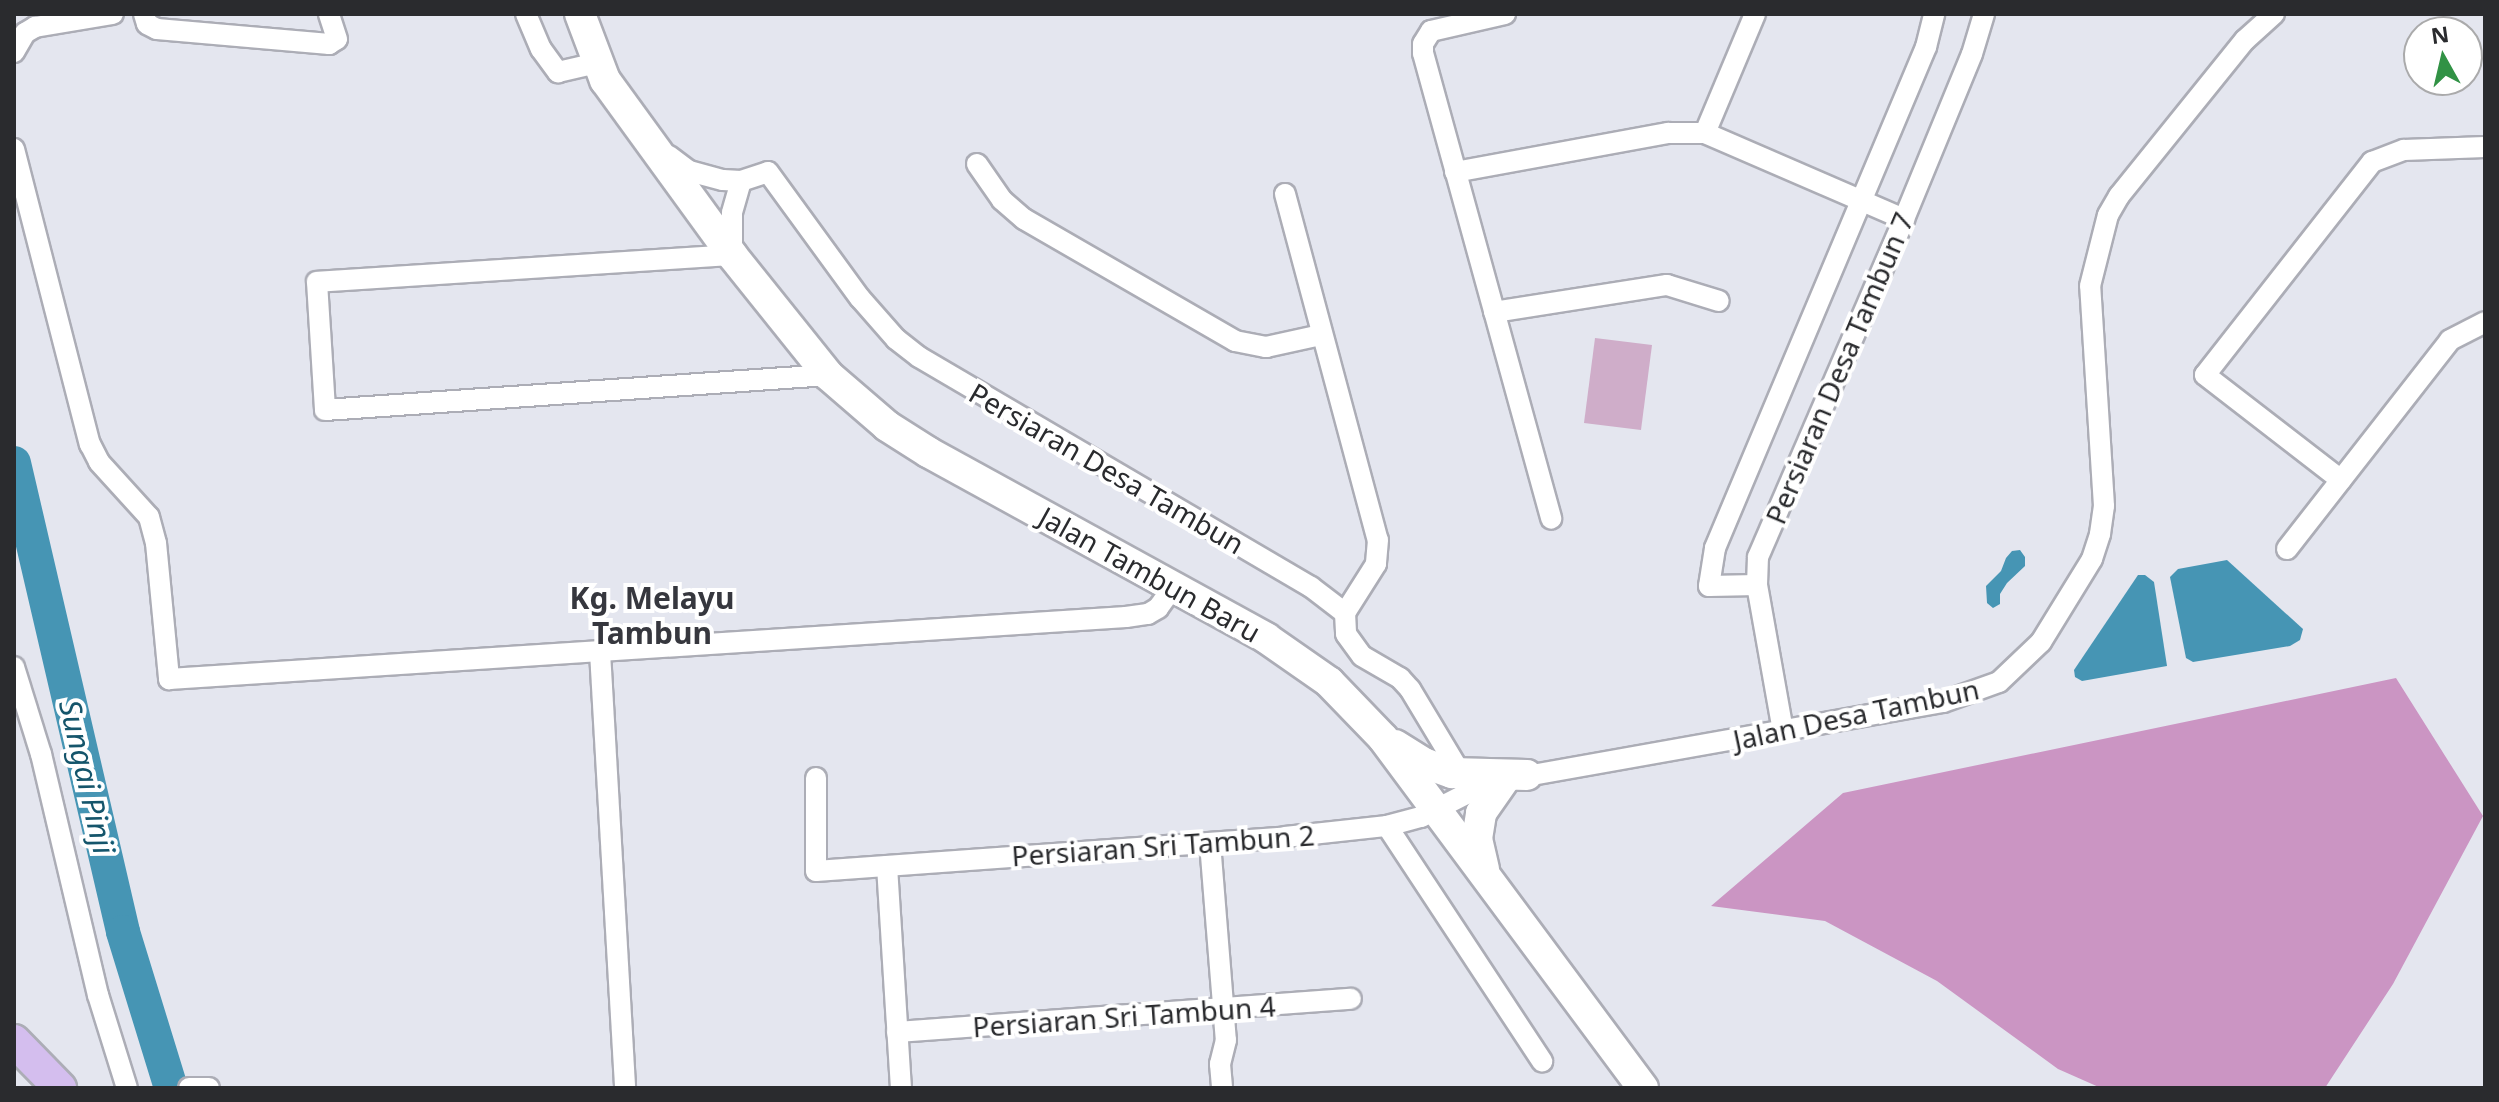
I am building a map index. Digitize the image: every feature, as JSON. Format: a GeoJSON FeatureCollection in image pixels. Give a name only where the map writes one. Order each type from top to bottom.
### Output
{"type":"FeatureCollection","features":[{"type":"Feature","properties":{"kind":"main road","name":"Jalan Tambun Baru"},"geometry":{"type":"LineString","coordinates":[[580,14],[597,63],[646,136],[732,255],[828,375],[887,426],[928,452],[1174,586],[1300,660],[1353,704],[1383,738],[1643,1088]]}},
{"type":"Feature","properties":{"kind":"main road","name":"Jalan Tambun Baru"},"geometry":{"type":"LineString","coordinates":[[600,14],[622,73],[622,100]]}},
{"type":"Feature","properties":{"kind":"main road"},"geometry":{"type":"LineString","coordinates":[[1383,738],[1432,766],[1461,774],[1515,778]]}},
{"type":"Feature","properties":{"kind":"main road"},"geometry":{"type":"LineString","coordinates":[[1486,877],[1478,826],[1487,800],[1515,778]]}},
{"type":"Feature","properties":{"kind":"main road"},"geometry":{"type":"LineString","coordinates":[[14,1041],[60,1088]]}},
{"type":"Feature","properties":{"kind":"street"},"geometry":{"type":"LineString","coordinates":[[14,52],[25,33],[35,27],[113,14]]}},
{"type":"Feature","properties":{"kind":"street"},"geometry":{"type":"LineString","coordinates":[[144,14],[147,24],[157,29],[329,44],[337,39],[329,14]]}},
{"type":"Feature","properties":{"kind":"street"},"geometry":{"type":"LineString","coordinates":[[526,14],[541,49],[558,72],[597,63]]}},
{"type":"Feature","properties":{"kind":"street"},"geometry":{"type":"LineString","coordinates":[[1505,14],[1431,31],[1423,44],[1423,53],[1551,519]]}},
{"type":"Feature","properties":{"kind":"street"},"geometry":{"type":"LineString","coordinates":[[1705,133],[1755,14]]}},
{"type":"Feature","properties":{"kind":"street","name":"Persiaran Desa Tambun 7"},"geometry":{"type":"LineString","coordinates":[[1757,585],[1709,586],[1715,548],[1926,47],[1934,14]]}},
{"type":"Feature","properties":{"kind":"street","name":"Persiaran Desa Tambun 7"},"geometry":{"type":"LineString","coordinates":[[1783,731],[1757,585],[1762,545],[1904,219],[1972,54],[1984,14]]}},
{"type":"Feature","properties":{"kind":"street","name":"Jalan Desa Tambun"},"geometry":{"type":"LineString","coordinates":[[1437,810],[1515,778],[1973,694],[1999,682],[2041,642],[2092,559],[2100,534],[2104,506],[2090,286],[2108,215],[2119,196],[2245,40],[2274,14]]}},
{"type":"Feature","properties":{"kind":"street"},"geometry":{"type":"LineString","coordinates":[[1455,172],[1668,133],[1705,133],[1904,219]]}},
{"type":"Feature","properties":{"kind":"street","name":"Persiaran Desa Tambun"},"geometry":{"type":"LineString","coordinates":[[646,136],[689,171],[723,180],[741,181],[768,172],[868,309],[919,357],[1311,587],[1345,613]]}},
{"type":"Feature","properties":{"kind":"street"},"geometry":{"type":"LineString","coordinates":[[2341,480],[2205,375],[2372,162],[2404,150],[2485,147]]}},
{"type":"Feature","properties":{"kind":"street"},"geometry":{"type":"LineString","coordinates":[[14,149],[90,444],[99,462],[149,517],[156,543],[169,679],[1137,615],[1158,608],[1174,586]]}},
{"type":"Feature","properties":{"kind":"street"},"geometry":{"type":"LineString","coordinates":[[977,164],[1002,200],[1024,219],[1235,341],[1266,347],[1321,335]]}},
{"type":"Feature","properties":{"kind":"street"},"geometry":{"type":"LineString","coordinates":[[741,181],[732,213],[732,255],[317,282],[325,410],[828,375]]}},
{"type":"Feature","properties":{"kind":"street"},"geometry":{"type":"LineString","coordinates":[[1285,194],[1378,540],[1376,564],[1345,613],[1346,634],[1352,646],[1410,689],[1461,774]]}},
{"type":"Feature","properties":{"kind":"street"},"geometry":{"type":"LineString","coordinates":[[1494,312],[1667,285],[1719,301]]}},
{"type":"Feature","properties":{"kind":"street"},"geometry":{"type":"LineString","coordinates":[[2287,549],[2450,340],[2469,327],[2485,322]]}},
{"type":"Feature","properties":{"kind":"street"},"geometry":{"type":"LineString","coordinates":[[600,652],[618,913],[625,1088]]}},
{"type":"Feature","properties":{"kind":"street"},"geometry":{"type":"LineString","coordinates":[[14,667],[41,754],[98,995],[127,1088]]}},
{"type":"Feature","properties":{"kind":"street","name":"Persiaran Sri Tambun 2"},"geometry":{"type":"LineString","coordinates":[[816,778],[816,871],[1210,843],[1387,826],[1437,810]]}},
{"type":"Feature","properties":{"kind":"street"},"geometry":{"type":"LineString","coordinates":[[1387,826],[1542,1061]]}},
{"type":"Feature","properties":{"kind":"street"},"geometry":{"type":"LineString","coordinates":[[1210,843],[1224,1010],[1222,1088]]}},
{"type":"Feature","properties":{"kind":"street"},"geometry":{"type":"LineString","coordinates":[[887,866],[901,1088]]}},
{"type":"Feature","properties":{"kind":"street","name":"Persiaran Sri Tambun 4"},"geometry":{"type":"LineString","coordinates":[[897,1032],[1351,999]]}},
{"type":"Feature","properties":{"kind":"street"},"geometry":{"type":"LineString","coordinates":[[191,1088],[209,1088]]}},
{"type":"Feature","properties":{"kind":"shaded area"},"geometry":{"type":"Polygon","coordinates":[[[1595,338],[1652,345],[1641,430],[1584,423],[1595,338]]]}},
{"type":"Feature","properties":{"kind":"shaded area"},"geometry":{"type":"Polygon","coordinates":[[[2396,678],[2483,816],[2393,984],[2325,1088],[2101,1088],[2058,1069],[1937,981],[1825,921],[1711,906],[1843,793],[2396,678]]]}},
{"type":"Feature","properties":{"kind":"water"},"geometry":{"type":"Polygon","coordinates":[[[2020,550],[2025,557],[2025,566],[2007,583],[2000,594],[2000,604],[1993,608],[1987,603],[1986,586],[2001,571],[2012,551],[2020,550]]]}},
{"type":"Feature","properties":{"kind":"water"},"geometry":{"type":"Polygon","coordinates":[[[2227,560],[2303,629],[2300,640],[2290,646],[2193,662],[2186,658],[2170,577],[2178,569],[2227,560]]]}},
{"type":"Feature","properties":{"kind":"water"},"geometry":{"type":"Polygon","coordinates":[[[2138,575],[2145,575],[2154,582],[2167,666],[2082,681],[2075,677],[2074,670],[2138,575]]]}},
{"type":"Feature","properties":{"kind":"waterway","name":"Sungai Pinji"},"geometry":{"type":"LineString","coordinates":[[14,463],[123,932],[171,1088]]}},
{"type":"Feature","properties":{"kind":"district","name":"Kg. Melayu Tambun"},"geometry":{"type":"Point","coordinates":[652,615]}}]}
